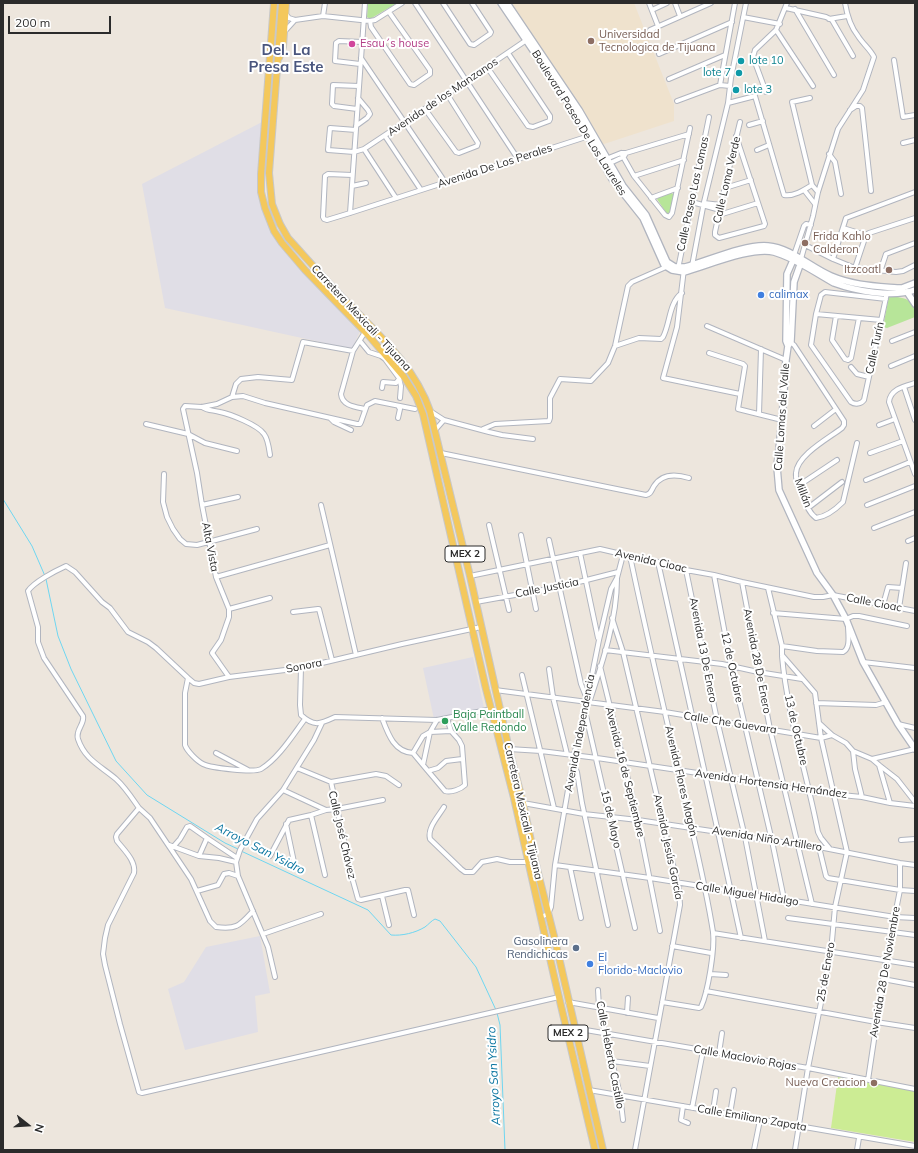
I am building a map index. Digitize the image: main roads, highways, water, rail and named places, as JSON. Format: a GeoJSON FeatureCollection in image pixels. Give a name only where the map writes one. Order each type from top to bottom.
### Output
{"type":"FeatureCollection","features":[{"type":"Feature","properties":{"kind":"main road","name":"Carretera Mexicali - Tijuana"},"geometry":{"type":"LineString","coordinates":[[274,3],[261,174],[261,192],[265,208],[274,231],[288,251],[391,361],[410,386],[423,414],[472,629],[514,798],[595,1150]]}},
{"type":"Feature","properties":{"kind":"main road","name":"Carretera Mexicali - Tijuana"},"geometry":{"type":"LineString","coordinates":[[282,3],[269,173],[270,196],[275,215],[288,238],[402,361],[420,387],[430,411],[436,429],[495,690],[523,803],[603,1150]]}},
{"type":"Feature","properties":{"kind":"main road"},"geometry":{"type":"LineString","coordinates":[[277,63],[282,51],[286,3]]}},
{"type":"Feature","properties":{"kind":"waterway","name":"Arroyo San Ysidro"},"geometry":{"type":"LineString","coordinates":[[3,499],[32,546],[45,576]]}},
{"type":"Feature","properties":{"kind":"waterway","name":"Arroyo San Ysidro"},"geometry":{"type":"LineString","coordinates":[[46,579],[58,636],[71,669],[116,761],[147,795],[225,843],[238,849]]}},
{"type":"Feature","properties":{"kind":"waterway","name":"Arroyo San Ysidro"},"geometry":{"type":"LineString","coordinates":[[241,851],[368,910],[391,935],[400,935],[413,932],[425,927],[435,919],[440,921],[476,967],[496,1010]]}},
{"type":"Feature","properties":{"kind":"waterway","name":"Arroyo San Ysidro"},"geometry":{"type":"LineString","coordinates":[[497,1013],[500,1025],[505,1150]]}},
{"type":"Feature","properties":{"kind":"place","name":"Universidad Tecnologica de Tijuana"},"geometry":{"type":"Point","coordinates":[591,41]}},
{"type":"Feature","properties":{"kind":"place","name":"Esau´s house"},"geometry":{"type":"Point","coordinates":[352,44]}},
{"type":"Feature","properties":{"kind":"place","name":"lote 10"},"geometry":{"type":"Point","coordinates":[741,61]}},
{"type":"Feature","properties":{"kind":"place","name":"lote 7"},"geometry":{"type":"Point","coordinates":[739,73]}},
{"type":"Feature","properties":{"kind":"place","name":"lote 3"},"geometry":{"type":"Point","coordinates":[736,90]}},
{"type":"Feature","properties":{"kind":"place","name":"Frida Kahlo Calderon"},"geometry":{"type":"Point","coordinates":[805,243]}},
{"type":"Feature","properties":{"kind":"place","name":"Itzcoatl"},"geometry":{"type":"Point","coordinates":[889,270]}},
{"type":"Feature","properties":{"kind":"place","name":"calimax"},"geometry":{"type":"Point","coordinates":[761,295]}},
{"type":"Feature","properties":{"kind":"place","name":"Baja Paintball Valle Redondo"},"geometry":{"type":"Point","coordinates":[445,721]}},
{"type":"Feature","properties":{"kind":"place","name":"Gasolinera Rendichicas"},"geometry":{"type":"Point","coordinates":[576,948]}},
{"type":"Feature","properties":{"kind":"place","name":"El Florido-Maclovio"},"geometry":{"type":"Point","coordinates":[590,964]}},
{"type":"Feature","properties":{"kind":"place","name":"Nueva Creacion"},"geometry":{"type":"Point","coordinates":[874,1083]}},
{"type":"Feature","properties":{"kind":"district","name":"Del. La Presa Este"},"geometry":{"type":"Point","coordinates":[286,58]}}]}
